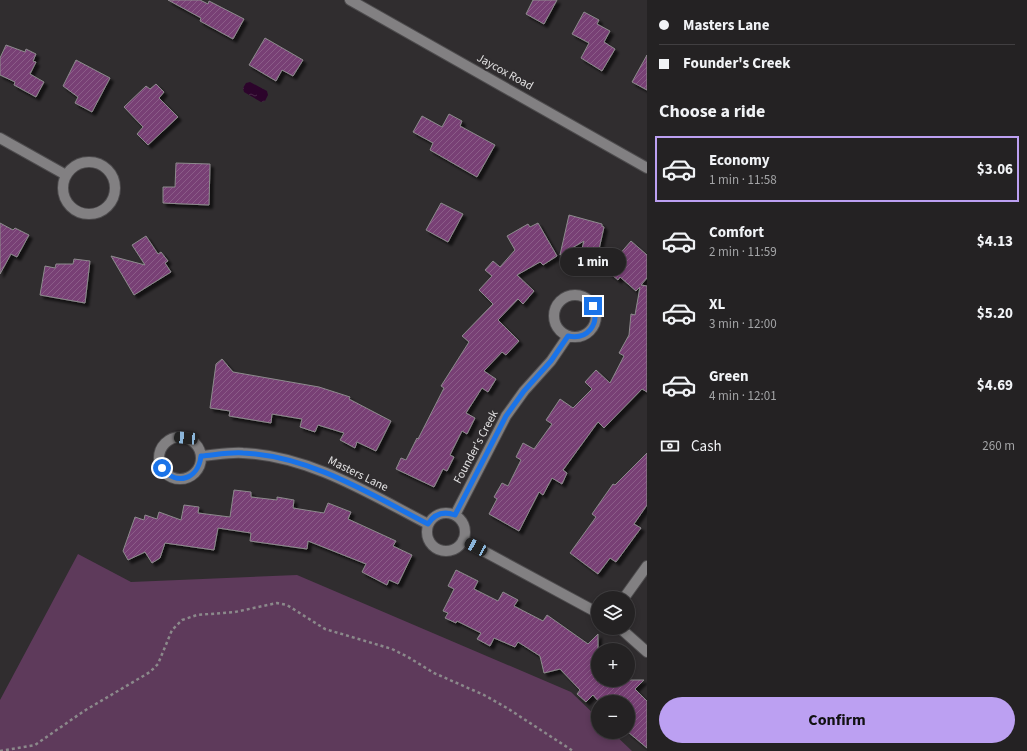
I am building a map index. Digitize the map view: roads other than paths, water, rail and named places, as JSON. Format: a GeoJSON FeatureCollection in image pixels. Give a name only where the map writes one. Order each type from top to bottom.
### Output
{"type":"FeatureCollection","features":[{"type":"Feature","properties":{"kind":"street","name":"Jaycox Road"},"geometry":{"type":"LineString","coordinates":[[350,0],[647,168]]}},
{"type":"Feature","properties":{"kind":"street"},"geometry":{"type":"LineString","coordinates":[[0,138],[66,175]]}},
{"type":"Feature","properties":{"kind":"street"},"geometry":{"type":"LineString","coordinates":[[91,162],[100,164],[108,170],[113,178],[115,188],[114,197],[109,205],[102,211],[92,214],[83,214],[74,210],[67,203],[63,194],[63,184],[66,175],[81,163],[91,162]]}},
{"type":"Feature","properties":{"kind":"street"},"geometry":{"type":"LineString","coordinates":[[568,296],[582,296],[593,306],[596,320],[588,332],[582,336],[568,336],[556,327],[554,320],[556,306],[568,296]]}},
{"type":"Feature","properties":{"kind":"street","name":"Founder's Creek"},"geometry":{"type":"LineString","coordinates":[[455,515],[506,416],[524,391],[551,361],[568,336]]}},
{"type":"Feature","properties":{"kind":"street"},"geometry":{"type":"LineString","coordinates":[[178,437],[186,438],[193,442],[198,448],[201,456],[200,464],[196,471],[190,476],[182,479],[174,478],[167,474],[162,468],[159,460],[160,452],[164,445],[170,440],[178,437]]}},
{"type":"Feature","properties":{"kind":"street","name":"Masters Lane"},"geometry":{"type":"LineString","coordinates":[[201,456],[243,453],[277,458],[311,467],[342,480],[428,524]]}},
{"type":"Feature","properties":{"kind":"street"},"geometry":{"type":"LineString","coordinates":[[443,513],[455,515],[463,523],[465,529],[463,540],[454,550],[441,551],[435,548],[427,537],[428,524],[437,515],[443,513]]}},
{"type":"Feature","properties":{"kind":"street"},"geometry":{"type":"LineString","coordinates":[[463,540],[591,609]]}},
{"type":"Feature","properties":{"kind":"street"},"geometry":{"type":"LineString","coordinates":[[629,591],[647,566]]}},
{"type":"Feature","properties":{"kind":"street"},"geometry":{"type":"LineString","coordinates":[[628,635],[647,652]]}},
{"type":"Feature","properties":{"kind":"water"},"geometry":{"type":"Polygon","coordinates":[[[250,82],[267,91],[268,95],[265,101],[261,102],[244,92],[243,88],[246,83],[250,82]]]}}]}
